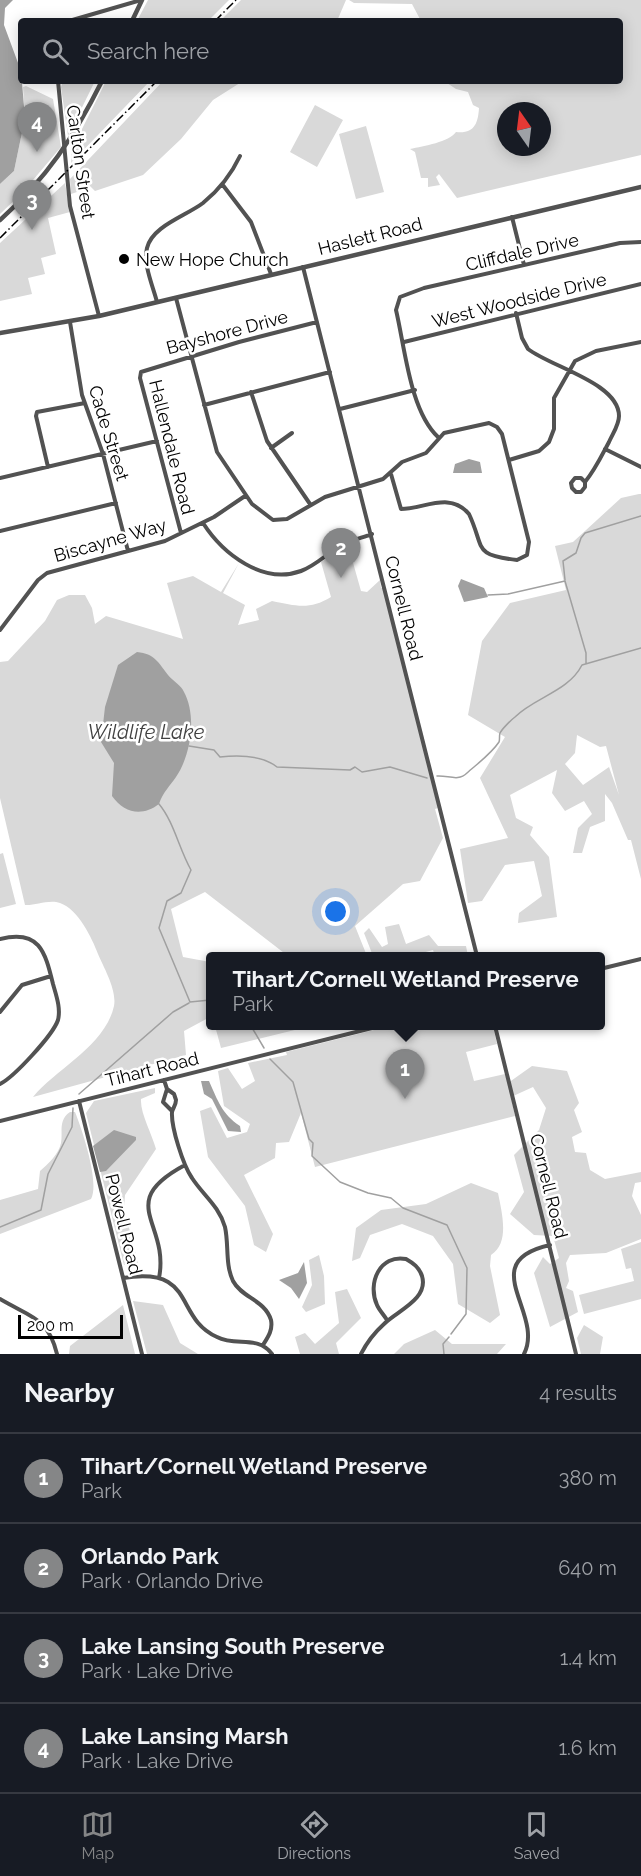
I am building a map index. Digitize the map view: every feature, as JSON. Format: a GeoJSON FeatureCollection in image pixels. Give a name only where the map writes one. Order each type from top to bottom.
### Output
{"type":"FeatureCollection","features":[{"type":"Feature","properties":{"kind":"street"},"geometry":{"type":"LineString","coordinates":[[79,18],[142,0]]}},
{"type":"Feature","properties":{"kind":"street"},"geometry":{"type":"LineString","coordinates":[[133,18],[142,0]]}},
{"type":"Feature","properties":{"kind":"street","name":"Carlton Street"},"geometry":{"type":"LineString","coordinates":[[58,84],[70,206],[99,316]]}},
{"type":"Feature","properties":{"kind":"street"},"geometry":{"type":"LineString","coordinates":[[0,220],[47,173],[65,149],[100,84]]}},
{"type":"Feature","properties":{"kind":"street"},"geometry":{"type":"LineString","coordinates":[[157,302],[146,257],[150,240],[159,231],[195,209],[222,184],[240,156]]}},
{"type":"Feature","properties":{"kind":"street"},"geometry":{"type":"LineString","coordinates":[[222,184],[251,222],[271,274]]}},
{"type":"Feature","properties":{"kind":"street","name":"Haslett Road"},"geometry":{"type":"LineString","coordinates":[[0,333],[99,316],[641,187]]}},
{"type":"Feature","properties":{"kind":"street"},"geometry":{"type":"LineString","coordinates":[[512,216],[524,265]]}},
{"type":"Feature","properties":{"kind":"street","name":"Cliffdale Drive"},"geometry":{"type":"LineString","coordinates":[[404,342],[396,305],[400,297],[410,292],[625,242],[641,242]]}},
{"type":"Feature","properties":{"kind":"street","name":"Cornell Road"},"geometry":{"type":"LineString","coordinates":[[303,267],[476,952]]}},
{"type":"Feature","properties":{"kind":"street","name":"West Woodside Drive"},"geometry":{"type":"LineString","coordinates":[[404,342],[641,284]]}},
{"type":"Feature","properties":{"kind":"street"},"geometry":{"type":"LineString","coordinates":[[176,298],[217,452],[245,496],[263,515],[278,521],[292,517],[310,504],[359,485],[383,479],[402,462],[426,453],[446,432],[478,424],[492,424],[500,431],[508,460],[530,546],[527,555],[517,560],[484,551],[478,543],[471,517],[460,506],[438,502],[401,509],[391,474]]}},
{"type":"Feature","properties":{"kind":"street"},"geometry":{"type":"LineString","coordinates":[[516,313],[526,347],[607,391],[616,403],[618,424],[585,482]]}},
{"type":"Feature","properties":{"kind":"street","name":"Cade Street"},"geometry":{"type":"LineString","coordinates":[[70,322],[85,403],[103,454],[128,551]]}},
{"type":"Feature","properties":{"kind":"street","name":"Bayshore Drive"},"geometry":{"type":"LineString","coordinates":[[145,369],[317,322]]}},
{"type":"Feature","properties":{"kind":"street"},"geometry":{"type":"LineString","coordinates":[[404,342],[423,421],[438,438]]}},
{"type":"Feature","properties":{"kind":"street"},"geometry":{"type":"LineString","coordinates":[[508,460],[539,451],[549,442],[554,429],[552,404],[575,361],[587,354],[641,342]]}},
{"type":"Feature","properties":{"kind":"street","name":"Hallendale Road"},"geometry":{"type":"LineString","coordinates":[[145,369],[141,372],[140,378],[181,533]]}},
{"type":"Feature","properties":{"kind":"street"},"geometry":{"type":"LineString","coordinates":[[204,405],[330,372]]}},
{"type":"Feature","properties":{"kind":"street"},"geometry":{"type":"LineString","coordinates":[[340,409],[415,390]]}},
{"type":"Feature","properties":{"kind":"street"},"geometry":{"type":"LineString","coordinates":[[250,392],[259,424],[271,448],[310,504]]}},
{"type":"Feature","properties":{"kind":"street"},"geometry":{"type":"LineString","coordinates":[[48,467],[36,416],[41,411],[85,403]]}},
{"type":"Feature","properties":{"kind":"street"},"geometry":{"type":"LineString","coordinates":[[271,448],[292,434]]}},
{"type":"Feature","properties":{"kind":"street"},"geometry":{"type":"LineString","coordinates":[[0,478],[157,441]]}},
{"type":"Feature","properties":{"kind":"street"},"geometry":{"type":"LineString","coordinates":[[605,448],[641,467]]}},
{"type":"Feature","properties":{"kind":"street","name":"Biscayne Way"},"geometry":{"type":"LineString","coordinates":[[0,630],[44,575],[159,543],[203,523],[245,496]]}},
{"type":"Feature","properties":{"kind":"street"},"geometry":{"type":"LineString","coordinates":[[0,531],[116,503]]}},
{"type":"Feature","properties":{"kind":"street"},"geometry":{"type":"LineString","coordinates":[[203,523],[220,545],[235,558],[258,570],[279,574],[304,570],[341,546],[372,534]]}},
{"type":"Feature","properties":{"kind":"street"},"geometry":{"type":"LineString","coordinates":[[0,939],[19,936],[33,941],[44,952],[59,1007],[56,1025],[11,1077],[0,1084]]}},
{"type":"Feature","properties":{"kind":"street"},"geometry":{"type":"LineString","coordinates":[[605,968],[641,959]]}},
{"type":"Feature","properties":{"kind":"street"},"geometry":{"type":"LineString","coordinates":[[0,1012],[22,985],[51,975]]}},
{"type":"Feature","properties":{"kind":"street","name":"Tihart Road"},"geometry":{"type":"LineString","coordinates":[[0,1121],[364,1030]]}},
{"type":"Feature","properties":{"kind":"street","name":"Cornell Road"},"geometry":{"type":"LineString","coordinates":[[496,1030],[576,1354]]}},
{"type":"Feature","properties":{"kind":"street"},"geometry":{"type":"LineString","coordinates":[[164,1080],[167,1089],[163,1102],[172,1111]]}},
{"type":"Feature","properties":{"kind":"street"},"geometry":{"type":"LineString","coordinates":[[167,1089],[174,1094],[176,1100],[172,1111],[178,1146],[185,1165],[220,1215],[234,1283],[268,1313],[272,1327],[263,1345]]}},
{"type":"Feature","properties":{"kind":"street","name":"Powell Road"},"geometry":{"type":"LineString","coordinates":[[79,1101],[142,1354]]}},
{"type":"Feature","properties":{"kind":"street"},"geometry":{"type":"LineString","coordinates":[[159,1278],[161,1253],[148,1213],[150,1197],[154,1186],[162,1178],[185,1165]]}},
{"type":"Feature","properties":{"kind":"street"},"geometry":{"type":"LineString","coordinates":[[524,1354],[528,1337],[514,1279],[515,1269],[524,1254],[550,1245]]}},
{"type":"Feature","properties":{"kind":"street"},"geometry":{"type":"LineString","coordinates":[[361,1354],[387,1320],[416,1299],[421,1291],[423,1281],[420,1271],[406,1259],[388,1261],[380,1267],[375,1276],[376,1302],[387,1320]]}},
{"type":"Feature","properties":{"kind":"street"},"geometry":{"type":"LineString","coordinates":[[123,1278],[141,1275],[159,1278],[180,1291],[200,1324],[211,1334],[227,1341],[263,1345],[272,1354]]}},
{"type":"Feature","properties":{"kind":"street"},"geometry":{"type":"LineString","coordinates":[[0,1299],[45,1325],[52,1336],[57,1354]]}},
{"type":"Feature","properties":{"kind":"shaded area"},"geometry":{"type":"Polygon","coordinates":[[[148,0],[229,0],[211,18],[139,18],[148,0]]]}},
{"type":"Feature","properties":{"kind":"shaded area"},"geometry":{"type":"Polygon","coordinates":[[[241,0],[346,0],[338,18],[223,18],[241,0]]]}},
{"type":"Feature","properties":{"kind":"shaded area"},"geometry":{"type":"Polygon","coordinates":[[[349,0],[641,0],[641,155],[457,198],[439,174],[436,177],[440,185],[428,187],[428,178],[421,178],[415,152],[410,149],[436,143],[456,132],[471,130],[478,114],[479,108],[473,105],[468,92],[448,84],[623,84],[623,18],[419,18],[412,4],[354,3],[349,0]]]}},
{"type":"Feature","properties":{"kind":"shaded area"},"geometry":{"type":"Polygon","coordinates":[[[62,84],[94,84],[68,136],[62,84]]]}},
{"type":"Feature","properties":{"kind":"shaded area"},"geometry":{"type":"Polygon","coordinates":[[[104,84],[147,84],[71,163],[72,149],[104,84]]]}},
{"type":"Feature","properties":{"kind":"shaded area"},"geometry":{"type":"Polygon","coordinates":[[[160,84],[238,84],[213,100],[181,139],[143,175],[95,191],[89,185],[89,188],[71,194],[70,179],[160,84]]]}},
{"type":"Feature","properties":{"kind":"shaded area"},"geometry":{"type":"Polygon","coordinates":[[[26,86],[53,99],[61,147],[22,193],[0,214],[0,184],[14,171],[25,118],[23,87],[26,86]]]}},
{"type":"Feature","properties":{"kind":"shaded area"},"geometry":{"type":"Polygon","coordinates":[[[315,105],[343,120],[317,167],[290,152],[315,105]]]}},
{"type":"Feature","properties":{"kind":"shaded area"},"geometry":{"type":"Polygon","coordinates":[[[366,126],[384,192],[356,199],[339,134],[366,126]]]}},
{"type":"Feature","properties":{"kind":"shaded area"},"geometry":{"type":"Polygon","coordinates":[[[65,183],[70,212],[48,218],[56,254],[41,258],[45,274],[28,278],[32,294],[0,301],[0,243],[65,183]]]}},
{"type":"Feature","properties":{"kind":"shaded area"},"geometry":{"type":"Polygon","coordinates":[[[641,494],[641,879],[631,840],[628,840],[612,803],[605,794],[605,821],[590,827],[582,853],[573,853],[578,828],[592,814],[584,801],[565,811],[552,793],[557,770],[510,795],[516,818],[533,827],[530,835],[549,857],[557,917],[518,923],[519,913],[542,896],[534,861],[505,865],[482,901],[468,903],[460,849],[508,838],[480,778],[505,737],[468,715],[482,641],[510,603],[566,590],[555,546],[573,542],[621,498],[641,494]],[[577,735],[575,753],[565,764],[583,785],[609,767],[619,795],[606,746],[600,747],[577,735]]]}},
{"type":"Feature","properties":{"kind":"shaded area"},"geometry":{"type":"Polygon","coordinates":[[[348,545],[361,591],[367,592],[380,580],[381,588],[384,588],[438,808],[435,809],[443,838],[420,881],[403,884],[355,926],[365,952],[283,952],[205,892],[171,909],[183,957],[206,961],[206,1019],[184,1031],[186,1055],[33,1097],[91,1045],[101,1033],[114,1006],[114,993],[92,940],[73,911],[56,902],[25,905],[0,798],[0,662],[8,661],[45,621],[57,600],[69,595],[85,595],[92,608],[95,624],[106,616],[183,639],[167,583],[193,576],[221,592],[239,563],[223,593],[245,605],[238,625],[259,620],[256,609],[272,601],[309,605],[331,597],[321,562],[348,545]]]}},
{"type":"Feature","properties":{"kind":"shaded area"},"geometry":{"type":"Polygon","coordinates":[[[3,853],[16,904],[0,908],[0,854],[3,853]]]}},
{"type":"Feature","properties":{"kind":"shaded area"},"geometry":{"type":"Polygon","coordinates":[[[399,924],[406,944],[429,935],[438,946],[466,946],[467,952],[434,952],[433,950],[371,952],[364,933],[369,928],[382,947],[388,944],[385,927],[399,924]]]}},
{"type":"Feature","properties":{"kind":"shaded area"},"geometry":{"type":"Polygon","coordinates":[[[216,1030],[295,1030],[221,1048],[216,1030]]]}},
{"type":"Feature","properties":{"kind":"shaded area"},"geometry":{"type":"Polygon","coordinates":[[[374,1030],[494,1030],[497,1044],[466,1052],[474,1081],[505,1074],[508,1083],[532,1066],[567,1071],[579,1103],[574,1110],[582,1132],[572,1137],[575,1152],[586,1153],[590,1170],[605,1179],[641,1172],[641,1182],[635,1183],[632,1196],[641,1215],[641,1239],[606,1253],[570,1255],[566,1263],[569,1281],[566,1288],[573,1291],[578,1312],[550,1327],[534,1273],[543,1257],[550,1264],[559,1258],[553,1236],[534,1235],[510,1214],[524,1192],[514,1155],[539,1130],[546,1108],[533,1087],[511,1097],[515,1116],[315,1167],[301,1113],[289,1142],[276,1143],[275,1158],[244,1175],[273,1234],[266,1252],[254,1245],[245,1206],[208,1157],[200,1111],[211,1107],[227,1138],[247,1132],[250,1124],[224,1106],[218,1071],[228,1068],[242,1089],[255,1081],[248,1063],[287,1055],[286,1052],[374,1030]]]}},
{"type":"Feature","properties":{"kind":"shaded area"},"geometry":{"type":"Polygon","coordinates":[[[155,1088],[155,1093],[141,1099],[141,1105],[156,1149],[125,1195],[124,1208],[138,1263],[124,1265],[86,1113],[94,1101],[155,1088]]]}},
{"type":"Feature","properties":{"kind":"shaded area"},"geometry":{"type":"Polygon","coordinates":[[[70,1112],[75,1112],[89,1156],[93,1181],[91,1199],[0,1234],[0,1200],[38,1189],[40,1171],[58,1151],[61,1143],[62,1122],[70,1112]]]}},
{"type":"Feature","properties":{"kind":"shaded area"},"geometry":{"type":"Polygon","coordinates":[[[471,1183],[498,1193],[503,1218],[501,1243],[491,1255],[490,1266],[500,1315],[490,1323],[458,1304],[453,1264],[433,1236],[402,1224],[370,1235],[360,1258],[352,1261],[356,1228],[381,1210],[426,1204],[471,1183]]]}},
{"type":"Feature","properties":{"kind":"shaded area"},"geometry":{"type":"Polygon","coordinates":[[[641,1242],[641,1299],[584,1314],[579,1295],[634,1281],[631,1268],[626,1269],[621,1249],[641,1242]]]}},
{"type":"Feature","properties":{"kind":"shaded area"},"geometry":{"type":"Polygon","coordinates":[[[319,1255],[324,1276],[325,1304],[306,1312],[302,1307],[312,1285],[309,1260],[319,1255]]]}},
{"type":"Feature","properties":{"kind":"shaded area"},"geometry":{"type":"Polygon","coordinates":[[[347,1289],[361,1318],[336,1343],[339,1354],[300,1354],[295,1337],[305,1333],[315,1344],[339,1323],[335,1292],[347,1289]]]}},
{"type":"Feature","properties":{"kind":"shaded area"},"geometry":{"type":"Polygon","coordinates":[[[133,1301],[163,1305],[180,1343],[198,1354],[147,1354],[133,1301]]]}},
{"type":"Feature","properties":{"kind":"shaded area"},"geometry":{"type":"Polygon","coordinates":[[[123,1305],[135,1354],[69,1354],[70,1346],[123,1305]]]}},
{"type":"Feature","properties":{"kind":"shaded area"},"geometry":{"type":"Polygon","coordinates":[[[584,1325],[603,1337],[600,1354],[581,1354],[577,1338],[584,1325]]]}},
{"type":"Feature","properties":{"kind":"shaded area"},"geometry":{"type":"Polygon","coordinates":[[[435,1330],[452,1344],[506,1344],[497,1354],[394,1354],[404,1344],[435,1330]]]}},
{"type":"Feature","properties":{"kind":"water"},"geometry":{"type":"Polygon","coordinates":[[[0,0],[13,0],[5,8],[4,25],[18,63],[18,84],[22,84],[25,118],[14,171],[0,184],[0,0]]]}},
{"type":"Feature","properties":{"kind":"water"},"geometry":{"type":"Polygon","coordinates":[[[469,459],[480,462],[482,473],[453,473],[455,464],[469,459]]]}},
{"type":"Feature","properties":{"kind":"water"},"geometry":{"type":"Polygon","coordinates":[[[461,579],[484,588],[488,597],[464,602],[458,586],[461,579]]]}},
{"type":"Feature","properties":{"kind":"water","name":"Wildlife Lake"},"geometry":{"type":"Polygon","coordinates":[[[137,652],[156,659],[183,690],[188,702],[191,724],[189,747],[176,777],[159,804],[140,812],[122,806],[112,796],[114,763],[101,742],[105,707],[118,665],[137,652]]]}},
{"type":"Feature","properties":{"kind":"water"},"geometry":{"type":"Polygon","coordinates":[[[201,1081],[209,1081],[221,1106],[240,1126],[241,1132],[228,1131],[212,1099],[204,1094],[201,1081]]]}},
{"type":"Feature","properties":{"kind":"water"},"geometry":{"type":"Polygon","coordinates":[[[114,1130],[136,1137],[136,1140],[106,1171],[100,1172],[93,1146],[114,1130]]]}},
{"type":"Feature","properties":{"kind":"water"},"geometry":{"type":"Polygon","coordinates":[[[304,1262],[307,1283],[299,1299],[291,1288],[279,1280],[298,1273],[304,1262]]]}},
{"type":"Feature","properties":{"kind":"waterway"},"geometry":{"type":"LineString","coordinates":[[565,580],[563,561],[576,553],[585,533],[641,516]]}},
{"type":"Feature","properties":{"kind":"waterway"},"geometry":{"type":"LineString","coordinates":[[488,595],[508,594],[565,581],[586,653],[586,663]]}},
{"type":"Feature","properties":{"kind":"waterway"},"geometry":{"type":"LineString","coordinates":[[437,776],[456,778],[464,776],[496,746],[500,733],[511,720],[568,682],[582,665],[641,648]]}},
{"type":"Feature","properties":{"kind":"waterway"},"geometry":{"type":"LineString","coordinates":[[189,746],[214,750],[220,757],[257,758],[277,767],[350,770],[355,767],[362,772],[390,767],[427,778]]}},
{"type":"Feature","properties":{"kind":"waterway"},"geometry":{"type":"LineString","coordinates":[[159,804],[169,819],[191,870],[181,893],[167,901],[159,928],[190,1002],[206,1000]]}},
{"type":"Feature","properties":{"kind":"waterway"},"geometry":{"type":"LineString","coordinates":[[79,1094],[173,1012],[189,1003]]}},
{"type":"Feature","properties":{"kind":"waterway"},"geometry":{"type":"LineString","coordinates":[[253,1030],[264,1048]]}},
{"type":"Feature","properties":{"kind":"waterway"},"geometry":{"type":"LineString","coordinates":[[270,1059],[293,1082],[309,1139],[313,1143],[312,1156],[340,1182],[368,1193],[391,1198],[403,1208],[447,1225],[467,1268],[466,1314],[451,1334]]}},
{"type":"Feature","properties":{"kind":"waterway"},"geometry":{"type":"LineString","coordinates":[[0,1227],[41,1210],[48,1174],[72,1127],[73,1108]]}},
{"type":"Feature","properties":{"kind":"waterway"},"geometry":{"type":"LineString","coordinates":[[444,1354],[443,1344],[449,1337]]}},
{"type":"Feature","properties":{"kind":"railway"},"geometry":{"type":"LineString","coordinates":[[218,18],[236,0]]}},
{"type":"Feature","properties":{"kind":"railway"},"geometry":{"type":"LineString","coordinates":[[0,238],[154,84]]}},
{"type":"Feature","properties":{"kind":"place","name":"Lake Lansing Marsh"},"geometry":{"type":"Point","coordinates":[37,152]}},
{"type":"Feature","properties":{"kind":"place","name":"Lake Lansing South Preserve"},"geometry":{"type":"Point","coordinates":[32,230]}},
{"type":"Feature","properties":{"kind":"place","name":"New Hope Church"},"geometry":{"type":"Point","coordinates":[124,259]}},
{"type":"Feature","properties":{"kind":"place","name":"Orlando Park"},"geometry":{"type":"Point","coordinates":[341,578]}},
{"type":"Feature","properties":{"kind":"place","name":"Tihart/Cornell Wetland Preserve"},"geometry":{"type":"Point","coordinates":[405,1099]}}]}
